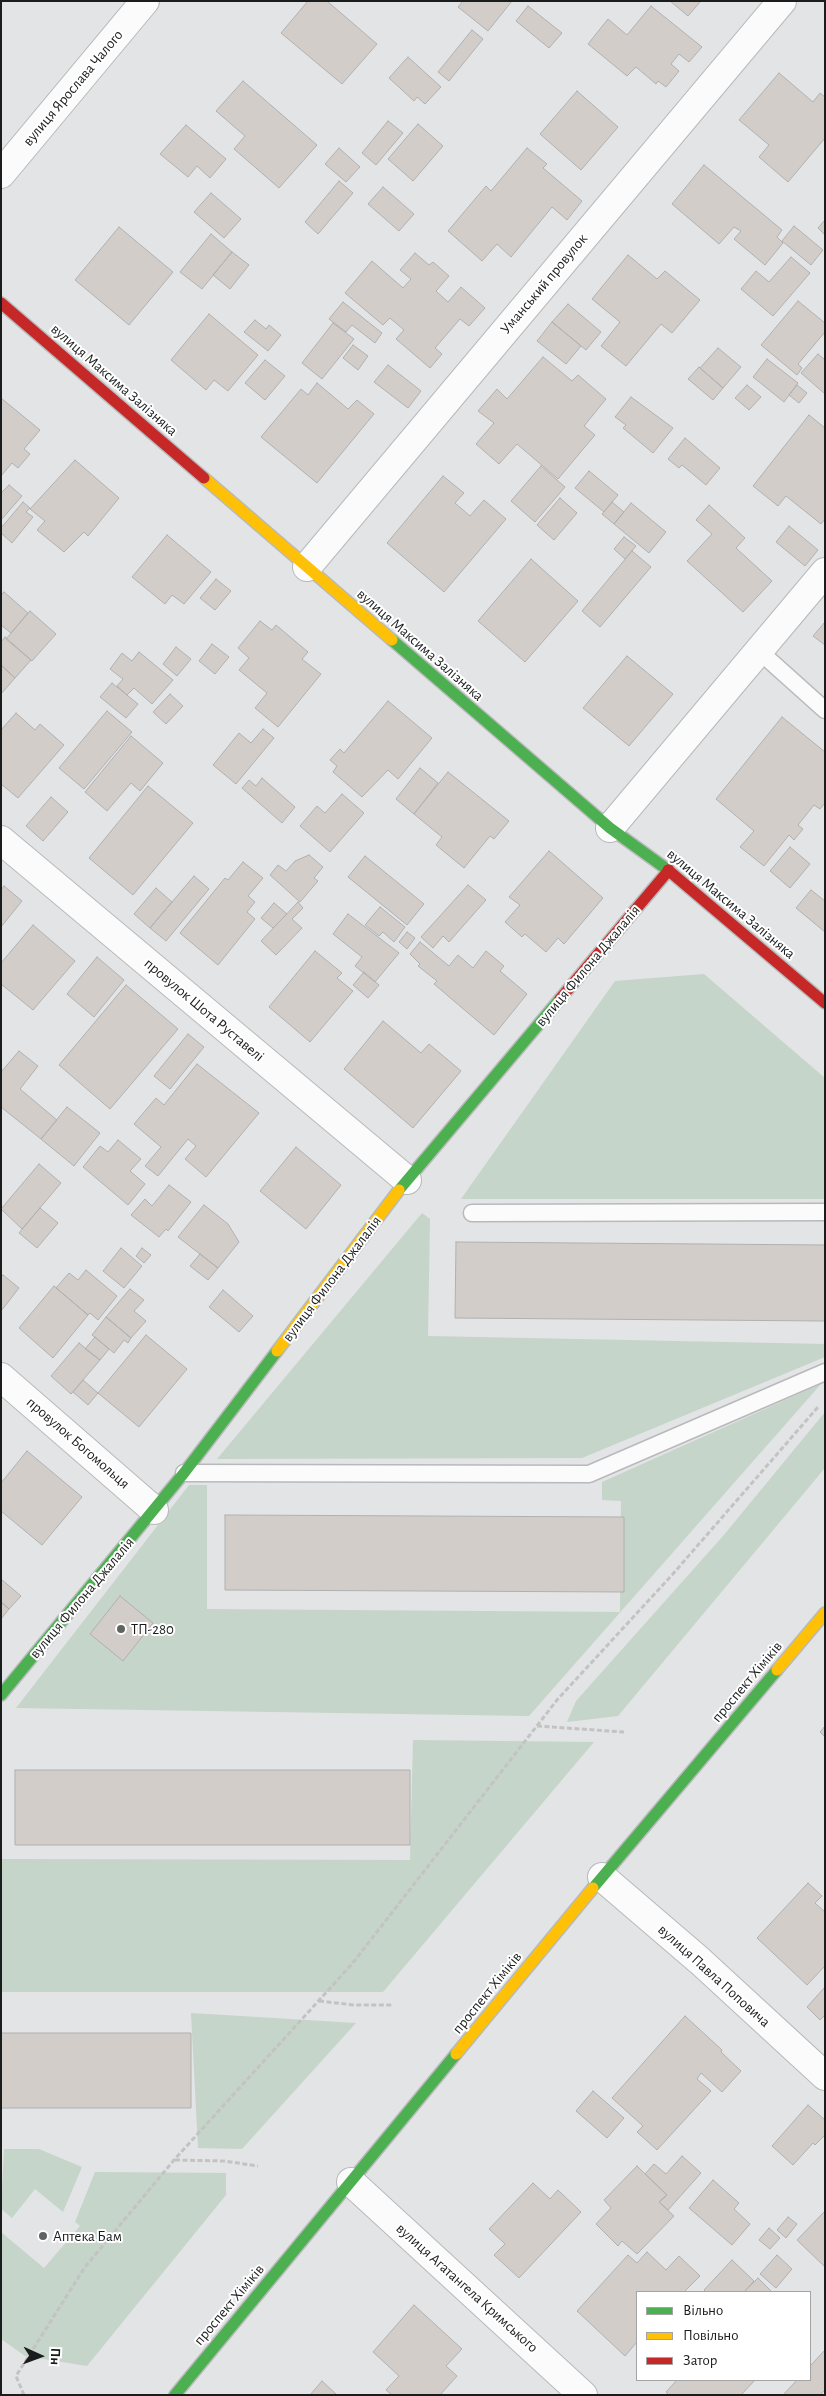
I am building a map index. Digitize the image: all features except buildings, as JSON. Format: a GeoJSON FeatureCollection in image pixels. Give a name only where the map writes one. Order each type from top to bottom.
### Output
{"type":"FeatureCollection","features":[{"type":"Feature","properties":{"kind":"street","name":"вулиця Ярослава Чалого"},"geometry":{"type":"LineString","coordinates":[[1,174],[145,1]]}},
{"type":"Feature","properties":{"kind":"street","name":"Уманський провулок"},"geometry":{"type":"LineString","coordinates":[[307,567],[782,1]]}},
{"type":"Feature","properties":{"kind":"street","name":"вулиця Максима Залізняка"},"geometry":{"type":"LineString","coordinates":[[1,303],[610,828],[669,870],[825,1003]]}},
{"type":"Feature","properties":{"kind":"street"},"geometry":{"type":"LineString","coordinates":[[610,828],[825,572]]}},
{"type":"Feature","properties":{"kind":"street","name":"провулок Шота Руставелі"},"geometry":{"type":"LineString","coordinates":[[1,840],[407,1180]]}},
{"type":"Feature","properties":{"kind":"street","name":"вулиця Филона Джалалія"},"geometry":{"type":"LineString","coordinates":[[1,1695],[184,1473],[407,1180],[669,870]]}},
{"type":"Feature","properties":{"kind":"street","name":"провулок Богомольця"},"geometry":{"type":"LineString","coordinates":[[1,1377],[154,1510]]}},
{"type":"Feature","properties":{"kind":"street","name":"проспект Хіміків"},"geometry":{"type":"LineString","coordinates":[[175,2395],[602,1877],[825,1613]]}},
{"type":"Feature","properties":{"kind":"street","name":"вулиця Павла Поповича"},"geometry":{"type":"LineString","coordinates":[[602,1877],[700,1961],[825,2076]]}},
{"type":"Feature","properties":{"kind":"street","name":"вулиця Агатангела Кримського"},"geometry":{"type":"LineString","coordinates":[[351,2182],[583,2395]]}},
{"type":"Feature","properties":{"kind":"lane"},"geometry":{"type":"LineString","coordinates":[[758,650],[825,710]]}},
{"type":"Feature","properties":{"kind":"lane"},"geometry":{"type":"LineString","coordinates":[[472,1213],[825,1212]]}},
{"type":"Feature","properties":{"kind":"lane"},"geometry":{"type":"LineString","coordinates":[[184,1473],[589,1474],[825,1372]]}},
{"type":"Feature","properties":{"kind":"path"},"geometry":{"type":"LineString","coordinates":[[24,2395],[16,2376],[85,2267],[174,2160],[352,1964],[557,1700],[672,1575],[825,1400]]}},
{"type":"Feature","properties":{"kind":"path"},"geometry":{"type":"LineString","coordinates":[[537,1726],[624,1732]]}},
{"type":"Feature","properties":{"kind":"path"},"geometry":{"type":"LineString","coordinates":[[318,2001],[354,2005],[392,2005]]}},
{"type":"Feature","properties":{"kind":"path"},"geometry":{"type":"LineString","coordinates":[[174,2160],[224,2160],[258,2166]]}},
{"type":"Feature","properties":{"kind":"green space"},"geometry":{"type":"Polygon","coordinates":[[[704,974],[825,1078],[825,1199],[461,1199],[615,981],[704,974]]]}},
{"type":"Feature","properties":{"kind":"green space"},"geometry":{"type":"Polygon","coordinates":[[[422,1213],[430,1219],[428,1336],[825,1344],[825,1357],[582,1458],[217,1459],[422,1213]]]}},
{"type":"Feature","properties":{"kind":"green space"},"geometry":{"type":"Polygon","coordinates":[[[821,1384],[529,1716],[16,1708],[189,1485],[207,1485],[207,1609],[620,1612],[621,1501],[602,1500],[602,1482],[821,1384]]]}},
{"type":"Feature","properties":{"kind":"green space"},"geometry":{"type":"Polygon","coordinates":[[[825,1412],[825,1468],[618,1716],[567,1722],[576,1701],[723,1536],[825,1412]]]}},
{"type":"Feature","properties":{"kind":"green space"},"geometry":{"type":"Polygon","coordinates":[[[413,1740],[594,1742],[383,1992],[1,1992],[1,1859],[410,1860],[413,1740]]]}},
{"type":"Feature","properties":{"kind":"green space"},"geometry":{"type":"Polygon","coordinates":[[[191,2013],[356,2023],[242,2149],[198,2148],[191,2013]]]}},
{"type":"Feature","properties":{"kind":"green space"},"geometry":{"type":"Polygon","coordinates":[[[4,2149],[39,2149],[82,2167],[63,2212],[35,2189],[12,2218],[1,2209],[4,2149]]]}},
{"type":"Feature","properties":{"kind":"green space"},"geometry":{"type":"Polygon","coordinates":[[[95,2172],[226,2173],[226,2195],[87,2366],[25,2356],[1,2339],[1,2232],[44,2268],[80,2226],[75,2222],[95,2172]]]}},
{"type":"Feature","properties":{"kind":"traffic: fast"},"geometry":{"type":"LineString","coordinates":[[392,640],[610,828],[668,870]]}},
{"type":"Feature","properties":{"kind":"traffic: fast"},"geometry":{"type":"LineString","coordinates":[[399,1190],[560,999]]}},
{"type":"Feature","properties":{"kind":"traffic: fast"},"geometry":{"type":"LineString","coordinates":[[1,1695],[184,1473],[277,1351]]}},
{"type":"Feature","properties":{"kind":"traffic: fast"},"geometry":{"type":"LineString","coordinates":[[593,1888],[777,1670]]}},
{"type":"Feature","properties":{"kind":"traffic: fast"},"geometry":{"type":"LineString","coordinates":[[175,2395],[456,2054]]}},
{"type":"Feature","properties":{"kind":"traffic: slow"},"geometry":{"type":"LineString","coordinates":[[204,478],[392,640]]}},
{"type":"Feature","properties":{"kind":"traffic: slow"},"geometry":{"type":"LineString","coordinates":[[277,1351],[399,1190]]}},
{"type":"Feature","properties":{"kind":"traffic: slow"},"geometry":{"type":"LineString","coordinates":[[777,1670],[825,1613]]}},
{"type":"Feature","properties":{"kind":"traffic: slow"},"geometry":{"type":"LineString","coordinates":[[456,2054],[593,1888]]}},
{"type":"Feature","properties":{"kind":"traffic: jam"},"geometry":{"type":"LineString","coordinates":[[1,303],[204,478]]}},
{"type":"Feature","properties":{"kind":"traffic: jam"},"geometry":{"type":"LineString","coordinates":[[668,870],[825,1003]]}},
{"type":"Feature","properties":{"kind":"traffic: jam"},"geometry":{"type":"LineString","coordinates":[[560,999],[669,870]]}},
{"type":"Feature","properties":{"kind":"place","name":"ТП-280"},"geometry":{"type":"Point","coordinates":[121,1629]}},
{"type":"Feature","properties":{"kind":"place","name":"Аптека Бам"},"geometry":{"type":"Point","coordinates":[43,2236]}}]}
